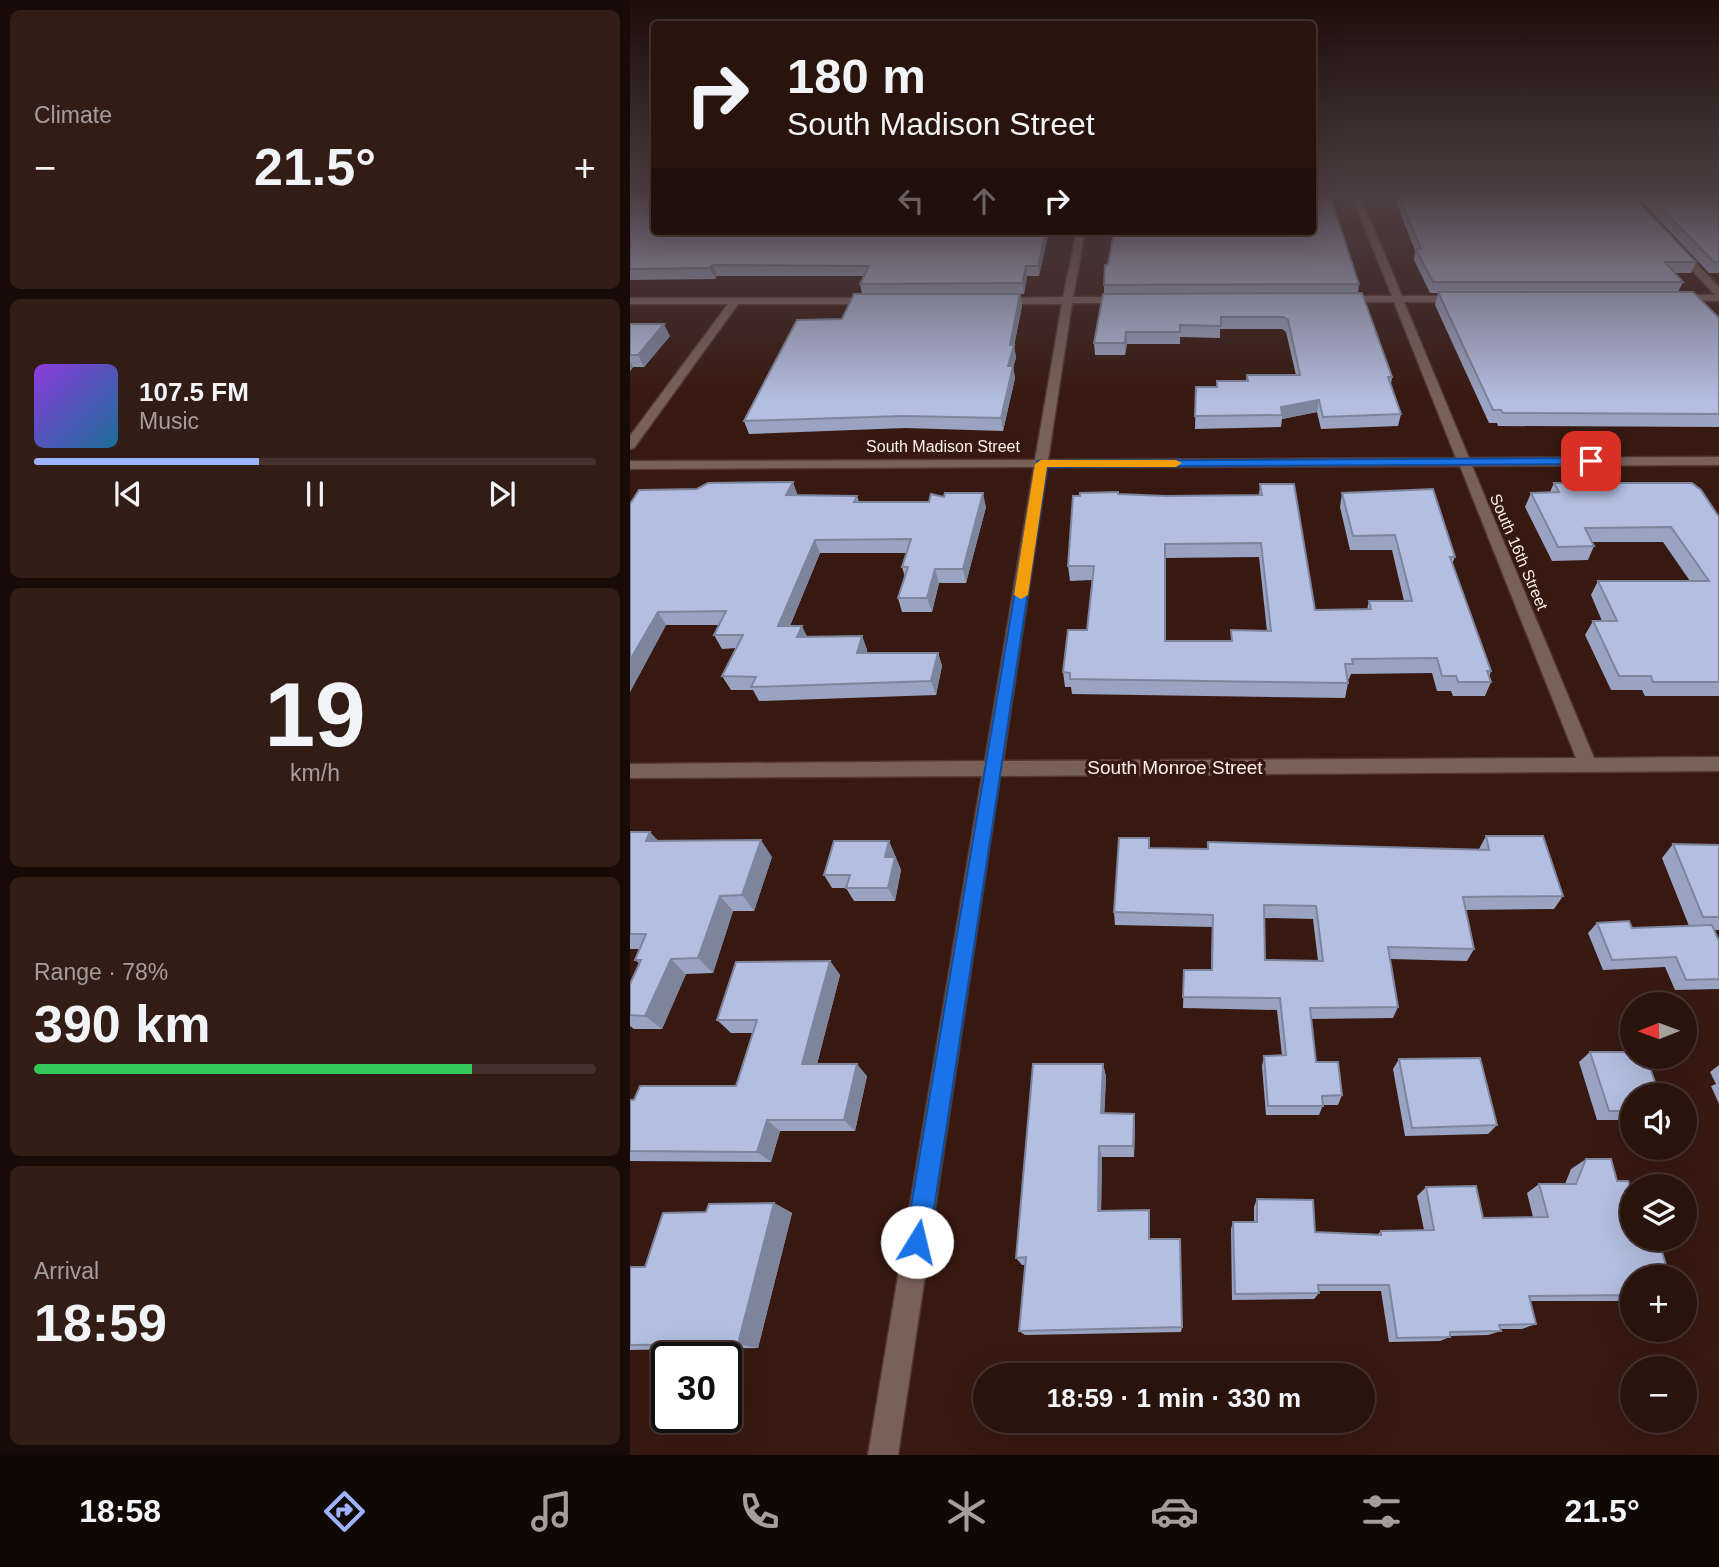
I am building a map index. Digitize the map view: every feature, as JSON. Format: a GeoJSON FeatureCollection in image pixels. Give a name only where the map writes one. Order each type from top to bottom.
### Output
{"type":"FeatureCollection","features":[{"type":"Feature","properties":{"kind":"street"},"geometry":{"type":"LineString","coordinates":[[883,1455],[1074,264]]}},
{"type":"Feature","properties":{"kind":"street","name":"South 16th Street"},"geometry":{"type":"LineString","coordinates":[[1382,264],[1588,765]]}},
{"type":"Feature","properties":{"kind":"street"},"geometry":{"type":"LineString","coordinates":[[1691,264],[1719,295]]}},
{"type":"Feature","properties":{"kind":"street"},"geometry":{"type":"LineString","coordinates":[[1665,298],[1719,295]]}},
{"type":"Feature","properties":{"kind":"street"},"geometry":{"type":"LineString","coordinates":[[1328,299],[1477,299]]}},
{"type":"Feature","properties":{"kind":"street"},"geometry":{"type":"LineString","coordinates":[[986,301],[1135,300]]}},
{"type":"Feature","properties":{"kind":"street"},"geometry":{"type":"LineString","coordinates":[[630,445],[735,301]]}},
{"type":"Feature","properties":{"kind":"street"},"geometry":{"type":"LineString","coordinates":[[630,302],[891,301]]}},
{"type":"Feature","properties":{"kind":"street","name":"South Madison Street"},"geometry":{"type":"LineString","coordinates":[[630,465],[1719,461]]}},
{"type":"Feature","properties":{"kind":"street","name":"South Monroe Street"},"geometry":{"type":"LineString","coordinates":[[630,771],[1719,764]]}},
{"type":"Feature","properties":{"kind":"building"},"geometry":{"type":"Polygon","coordinates":[[[630,264],[1038,264],[1026,266],[1022,283],[860,284],[869,266],[713,265],[710,268],[630,269],[630,264]]]}},
{"type":"Feature","properties":{"kind":"building"},"geometry":{"type":"Polygon","coordinates":[[[1352,264],[1359,284],[1104,285],[1105,265],[1352,264]]]}},
{"type":"Feature","properties":{"kind":"building"},"geometry":{"type":"Polygon","coordinates":[[[1424,264],[1667,264],[1683,282],[1433,282],[1424,264]]]}},
{"type":"Feature","properties":{"kind":"building"},"geometry":{"type":"Polygon","coordinates":[[[1438,292],[1693,292],[1719,318],[1719,414],[1503,413],[1501,410],[1493,410],[1438,292]]]}},
{"type":"Feature","properties":{"kind":"building"},"geometry":{"type":"Polygon","coordinates":[[[1362,293],[1392,377],[1388,377],[1401,414],[1323,417],[1319,400],[1281,407],[1282,415],[1195,416],[1196,387],[1217,387],[1217,381],[1248,381],[1247,375],[1300,375],[1288,320],[1283,317],[1221,317],[1221,326],[1180,325],[1180,332],[1126,332],[1125,343],[1094,343],[1103,294],[1362,293]]]}},
{"type":"Feature","properties":{"kind":"building"},"geometry":{"type":"Polygon","coordinates":[[[854,294],[1020,294],[1010,345],[1014,345],[1008,366],[1013,366],[1001,418],[902,416],[744,421],[797,320],[842,319],[854,294]]]}},
{"type":"Feature","properties":{"kind":"building"},"geometry":{"type":"Polygon","coordinates":[[[630,324],[664,324],[638,355],[630,355],[630,324]]]}},
{"type":"Feature","properties":{"kind":"building"},"geometry":{"type":"Polygon","coordinates":[[[793,482],[786,495],[857,496],[854,502],[929,502],[931,494],[944,497],[945,493],[983,493],[963,569],[935,569],[927,598],[898,598],[908,567],[902,567],[911,539],[815,540],[778,626],[802,626],[797,637],[862,636],[857,653],[938,653],[931,681],[751,687],[756,677],[722,676],[743,635],[714,635],[726,611],[658,612],[630,660],[630,504],[639,490],[697,489],[708,483],[793,482]]]}},
{"type":"Feature","properties":{"kind":"building"},"geometry":{"type":"Polygon","coordinates":[[[1554,483],[1692,483],[1701,490],[1719,517],[1719,682],[1653,682],[1651,676],[1619,676],[1593,621],[1617,621],[1598,581],[1709,581],[1671,527],[1585,528],[1594,546],[1558,547],[1531,493],[1559,492],[1554,483]]]}},
{"type":"Feature","properties":{"kind":"building"},"geometry":{"type":"Polygon","coordinates":[[[1260,484],[1294,484],[1315,610],[1371,609],[1369,601],[1412,601],[1395,535],[1353,536],[1342,493],[1433,489],[1455,557],[1450,557],[1491,671],[1487,671],[1491,682],[1458,682],[1456,676],[1442,676],[1437,658],[1352,659],[1353,664],[1345,664],[1348,683],[1070,679],[1070,673],[1063,672],[1068,630],[1087,630],[1094,566],[1068,566],[1073,496],[1080,496],[1080,493],[1118,492],[1166,496],[1262,495],[1260,484]],[[1261,543],[1165,544],[1165,641],[1232,641],[1231,630],[1271,631],[1261,543]]]}},
{"type":"Feature","properties":{"kind":"building"},"geometry":{"type":"Polygon","coordinates":[[[630,832],[650,832],[646,841],[761,840],[742,895],[720,896],[698,958],[671,959],[645,1016],[630,1015],[630,984],[641,960],[635,960],[646,934],[630,934],[630,832]]]}},
{"type":"Feature","properties":{"kind":"building"},"geometry":{"type":"Polygon","coordinates":[[[1486,836],[1543,836],[1563,896],[1463,897],[1474,949],[1388,947],[1398,1007],[1310,1008],[1316,1062],[1338,1062],[1342,1095],[1322,1096],[1323,1106],[1268,1106],[1264,1056],[1286,1055],[1280,998],[1183,997],[1184,970],[1212,970],[1213,915],[1114,912],[1119,838],[1149,838],[1149,848],[1208,849],[1208,842],[1489,850],[1486,836]],[[1264,905],[1265,960],[1323,961],[1316,906],[1264,905]]]}},
{"type":"Feature","properties":{"kind":"building"},"geometry":{"type":"Polygon","coordinates":[[[834,841],[889,841],[885,857],[895,857],[888,888],[846,888],[850,875],[824,875],[834,841]]]}},
{"type":"Feature","properties":{"kind":"building"},"geometry":{"type":"Polygon","coordinates":[[[1673,844],[1719,845],[1719,917],[1703,917],[1673,844]]]}},
{"type":"Feature","properties":{"kind":"building"},"geometry":{"type":"Polygon","coordinates":[[[1629,921],[1632,928],[1712,925],[1719,941],[1719,979],[1686,980],[1676,957],[1612,960],[1597,923],[1629,921]]]}},
{"type":"Feature","properties":{"kind":"building"},"geometry":{"type":"Polygon","coordinates":[[[830,961],[802,1064],[857,1064],[844,1120],[767,1120],[757,1152],[630,1151],[630,1100],[634,1100],[640,1086],[736,1086],[757,1020],[717,1020],[736,962],[830,961]]]}},
{"type":"Feature","properties":{"kind":"building"},"geometry":{"type":"Polygon","coordinates":[[[1590,1052],[1620,1052],[1620,1069],[1650,1069],[1655,1083],[1620,1083],[1620,1111],[1609,1111],[1590,1052]]]}},
{"type":"Feature","properties":{"kind":"building"},"geometry":{"type":"Polygon","coordinates":[[[1480,1058],[1497,1125],[1412,1128],[1399,1059],[1480,1058]]]}},
{"type":"Feature","properties":{"kind":"building"},"geometry":{"type":"Polygon","coordinates":[[[1033,1064],[1103,1064],[1101,1113],[1134,1114],[1133,1146],[1099,1146],[1098,1211],[1149,1210],[1149,1239],[1180,1239],[1182,1327],[1019,1331],[1026,1257],[1016,1258],[1033,1064]]]}},
{"type":"Feature","properties":{"kind":"building"},"geometry":{"type":"Polygon","coordinates":[[[1586,1159],[1611,1159],[1617,1181],[1620,1181],[1620,1251],[1662,1251],[1666,1265],[1620,1265],[1620,1295],[1529,1296],[1536,1324],[1499,1325],[1501,1331],[1450,1332],[1450,1337],[1397,1338],[1389,1285],[1318,1285],[1319,1293],[1235,1294],[1233,1222],[1257,1222],[1257,1199],[1313,1200],[1315,1232],[1381,1235],[1381,1231],[1434,1230],[1426,1187],[1476,1186],[1483,1218],[1548,1217],[1539,1184],[1576,1184],[1586,1159]]]}},
{"type":"Feature","properties":{"kind":"building"},"geometry":{"type":"Polygon","coordinates":[[[774,1203],[739,1342],[651,1342],[651,1345],[630,1345],[630,1267],[645,1267],[663,1213],[706,1212],[709,1204],[774,1203]]]}},
{"type":"Feature","properties":{"kind":"slow traffic"},"geometry":{"type":"LineString","coordinates":[[1021,595],[1041,464],[1176,463]]}},
{"type":"Feature","properties":{"kind":"route"},"geometry":{"type":"LineString","coordinates":[[917,1242],[1041,464],[1591,461]]}}]}
